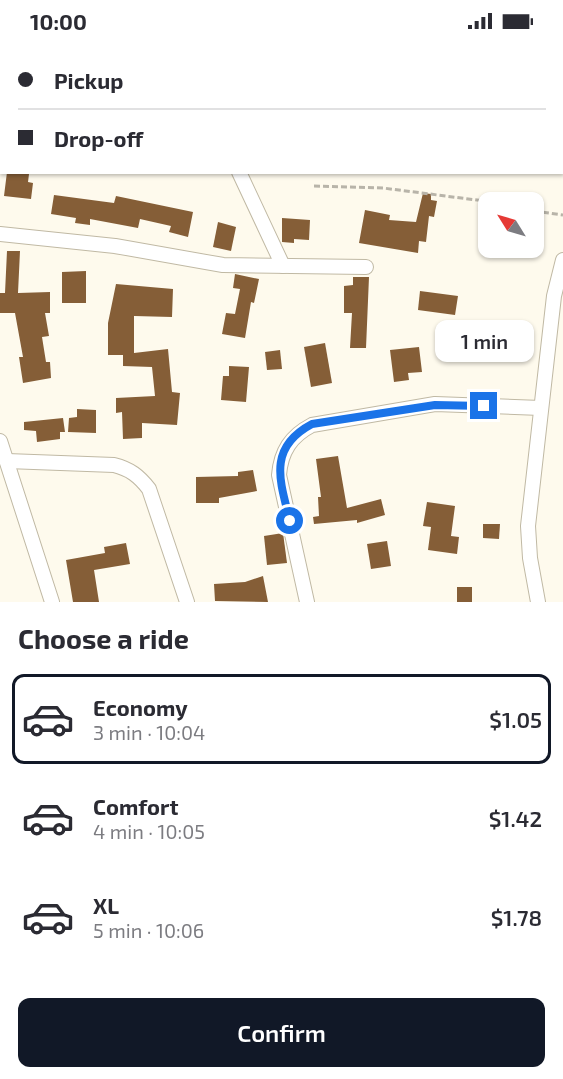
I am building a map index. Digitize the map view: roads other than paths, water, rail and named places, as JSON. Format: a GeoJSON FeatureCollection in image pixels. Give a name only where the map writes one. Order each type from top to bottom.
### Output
{"type":"FeatureCollection","features":[{"type":"Feature","properties":{"kind":"street"},"geometry":{"type":"LineString","coordinates":[[240,174],[283,266]]}},
{"type":"Feature","properties":{"kind":"street"},"geometry":{"type":"LineString","coordinates":[[0,234],[115,246],[224,265],[366,267]]}},
{"type":"Feature","properties":{"kind":"street"},"geometry":{"type":"LineString","coordinates":[[538,602],[530,558],[528,526],[541,408],[563,260]]}},
{"type":"Feature","properties":{"kind":"street"},"geometry":{"type":"LineString","coordinates":[[307,602],[279,475],[283,454],[303,430],[312,424],[435,405],[541,408]]}},
{"type":"Feature","properties":{"kind":"street"},"geometry":{"type":"LineString","coordinates":[[0,441],[52,602]]}},
{"type":"Feature","properties":{"kind":"street"},"geometry":{"type":"LineString","coordinates":[[7,461],[114,465],[126,468],[140,477],[149,489],[187,602]]}}]}
